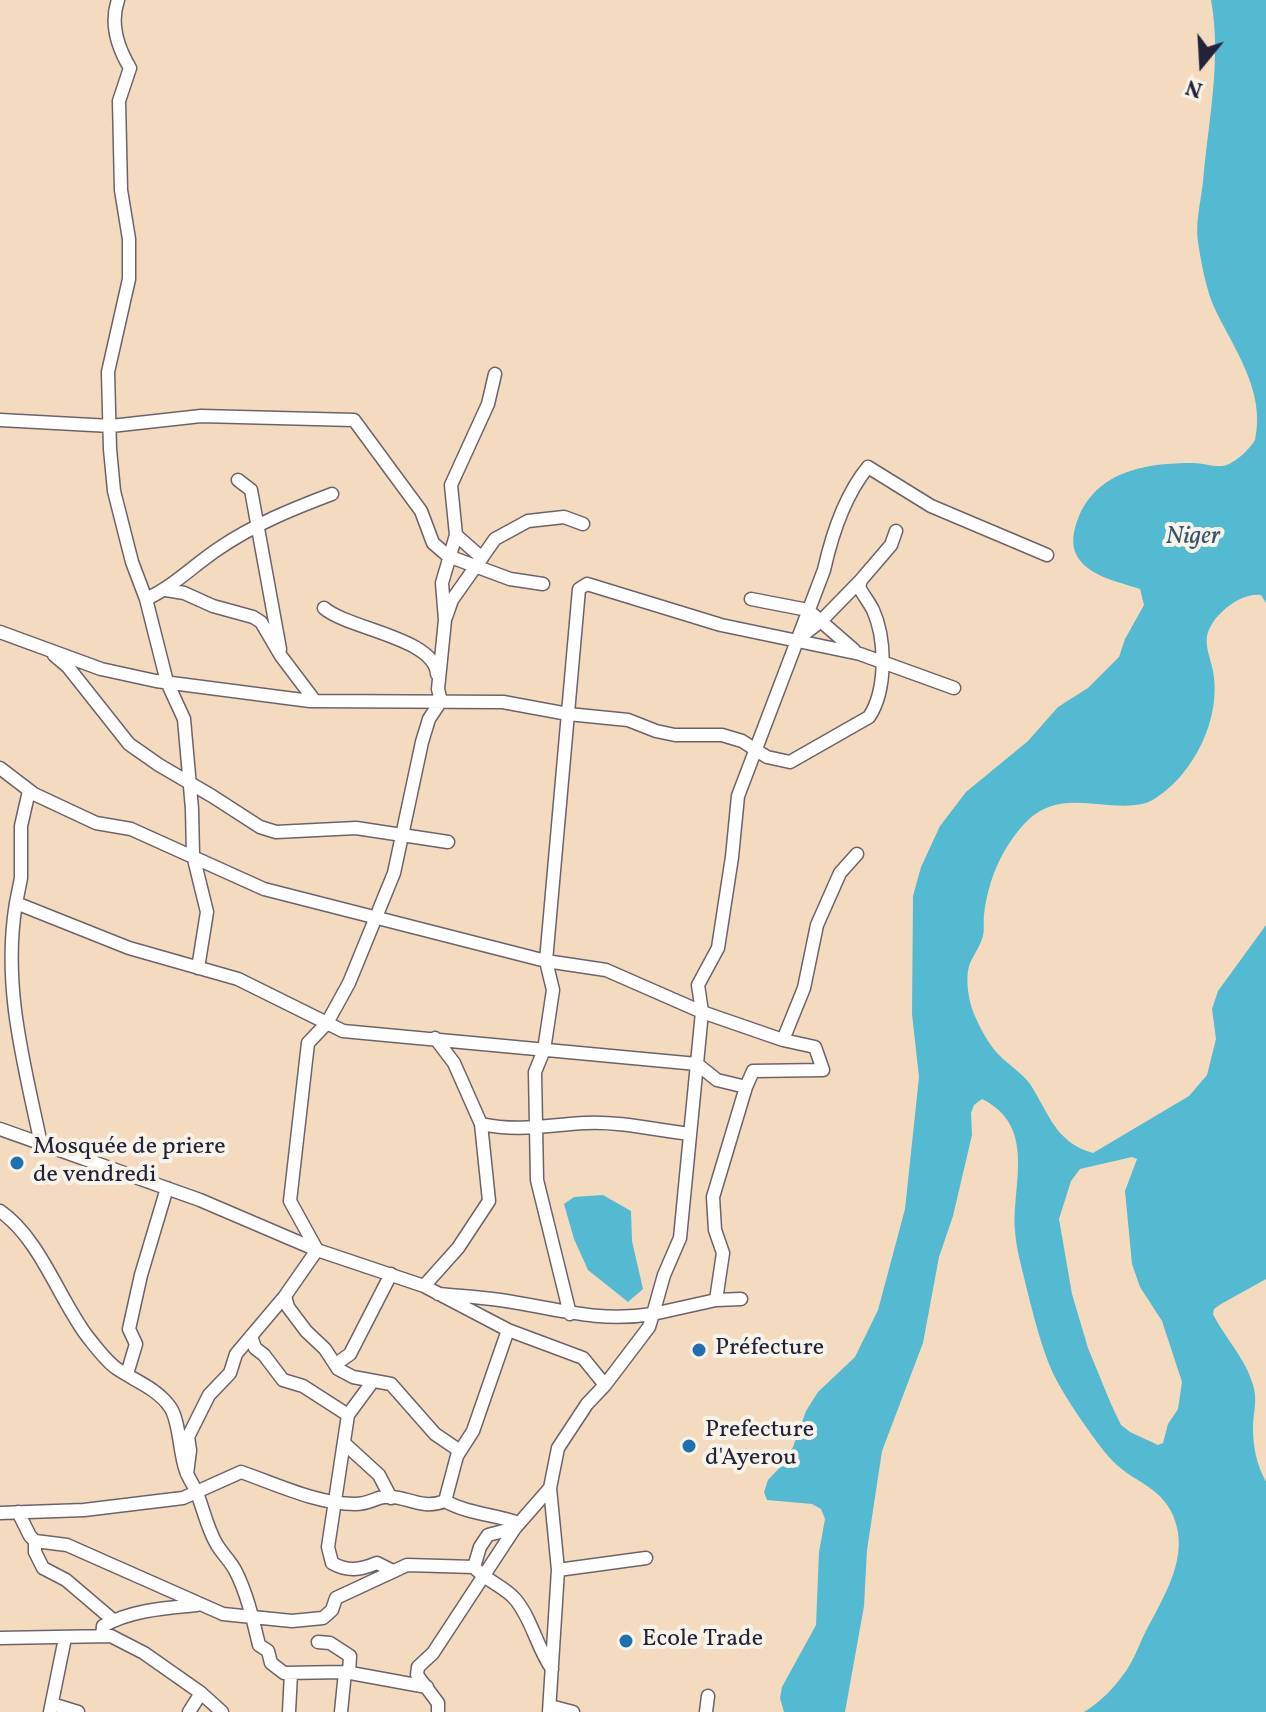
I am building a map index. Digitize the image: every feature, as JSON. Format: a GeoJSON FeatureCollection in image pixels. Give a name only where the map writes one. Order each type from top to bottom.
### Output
{"type":"FeatureCollection","features":[{"type":"Feature","properties":{"kind":"street"},"geometry":{"type":"LineString","coordinates":[[118,0],[115,7],[116,35],[130,68],[119,101],[121,190],[129,239],[129,279],[108,372],[109,426],[117,506],[146,599],[167,682],[184,719],[193,855],[207,912],[198,968]]}},
{"type":"Feature","properties":{"kind":"street"},"geometry":{"type":"LineString","coordinates":[[317,1250],[290,1201],[308,1043],[327,1023],[349,983],[394,873],[422,742],[439,695],[445,620],[442,583],[456,535],[451,485],[488,404],[495,374]]}},
{"type":"Feature","properties":{"kind":"street"},"geometry":{"type":"LineString","coordinates":[[0,420],[109,426],[201,416],[354,420],[421,511],[433,543],[464,564],[479,562]]}},
{"type":"Feature","properties":{"kind":"street"},"geometry":{"type":"LineString","coordinates":[[573,1712],[547,1707],[558,1570],[550,1488],[558,1448],[587,1404],[649,1327],[664,1275],[680,1238],[702,1012],[698,985],[718,948],[738,796],[853,485],[868,467],[931,506],[1047,555]]}},
{"type":"Feature","properties":{"kind":"street"},"geometry":{"type":"LineString","coordinates":[[238,480],[251,490],[274,603],[281,656]]}},
{"type":"Feature","properties":{"kind":"street"},"geometry":{"type":"LineString","coordinates":[[146,599],[166,590],[199,562],[257,525],[332,494]]}},
{"type":"Feature","properties":{"kind":"street"},"geometry":{"type":"LineString","coordinates":[[445,620],[452,600],[495,539],[528,521],[564,517],[583,524]]}},
{"type":"Feature","properties":{"kind":"street"},"geometry":{"type":"LineString","coordinates":[[796,640],[821,621],[861,580],[891,545],[896,531]]}},
{"type":"Feature","properties":{"kind":"street"},"geometry":{"type":"LineString","coordinates":[[456,535],[479,562],[510,579],[543,584]]}},
{"type":"Feature","properties":{"kind":"street"},"geometry":{"type":"LineString","coordinates":[[491,546],[495,561],[510,579]]}},
{"type":"Feature","properties":{"kind":"street"},"geometry":{"type":"LineString","coordinates":[[0,632],[101,669],[167,682],[315,701],[439,695],[503,702],[568,714],[628,720],[675,735],[722,735],[742,741],[779,762],[790,762],[869,717],[882,682],[883,663],[875,618],[859,587],[861,580]]}},
{"type":"Feature","properties":{"kind":"street"},"geometry":{"type":"LineString","coordinates":[[570,1314],[537,1180],[535,1072],[544,1050],[553,990],[546,961],[577,596],[582,585],[721,625],[860,654],[954,688]]}},
{"type":"Feature","properties":{"kind":"street"},"geometry":{"type":"LineString","coordinates":[[166,590],[184,593],[261,622],[281,656],[315,701]]}},
{"type":"Feature","properties":{"kind":"street"},"geometry":{"type":"LineString","coordinates":[[751,599],[808,610],[860,654]]}},
{"type":"Feature","properties":{"kind":"street"},"geometry":{"type":"LineString","coordinates":[[324,608],[335,618],[349,620],[422,651],[436,666],[439,695]]}},
{"type":"Feature","properties":{"kind":"street"},"geometry":{"type":"LineString","coordinates":[[45,647],[68,667],[129,744],[260,827],[276,832],[356,828],[448,842]]}},
{"type":"Feature","properties":{"kind":"street"},"geometry":{"type":"LineString","coordinates":[[0,768],[29,791],[96,823],[131,829],[264,889],[546,961],[606,970],[702,1012],[783,1040],[815,1047],[823,1070],[753,1071],[746,1087],[714,1190],[715,1230],[723,1253],[716,1300]]}},
{"type":"Feature","properties":{"kind":"street"},"geometry":{"type":"LineString","coordinates":[[29,791],[21,826],[21,878],[11,930],[13,1013],[41,1144]]}},
{"type":"Feature","properties":{"kind":"street"},"geometry":{"type":"LineString","coordinates":[[783,1040],[804,988],[817,925],[840,873],[857,854]]}},
{"type":"Feature","properties":{"kind":"street"},"geometry":{"type":"LineString","coordinates":[[16,903],[129,948],[238,979],[343,1031],[697,1064],[717,1080],[746,1087]]}},
{"type":"Feature","properties":{"kind":"street"},"geometry":{"type":"LineString","coordinates":[[424,1286],[458,1248],[489,1201],[481,1124],[454,1063],[435,1038]]}},
{"type":"Feature","properties":{"kind":"street"},"geometry":{"type":"LineString","coordinates":[[481,1124],[537,1129],[588,1123],[690,1134]]}},
{"type":"Feature","properties":{"kind":"street"},"geometry":{"type":"LineString","coordinates":[[0,1129],[167,1188],[317,1250],[424,1286],[508,1330],[583,1358],[605,1385]]}},
{"type":"Feature","properties":{"kind":"street"},"geometry":{"type":"LineString","coordinates":[[127,1374],[136,1344],[129,1329],[141,1275],[167,1188]]}},
{"type":"Feature","properties":{"kind":"street"},"geometry":{"type":"LineString","coordinates":[[0,1211],[26,1235],[59,1294],[87,1335],[114,1366],[143,1382],[171,1407],[187,1474],[217,1545],[234,1569],[253,1617],[259,1645],[268,1651],[271,1663],[284,1673],[347,1673],[427,1687]]}},
{"type":"Feature","properties":{"kind":"street"},"geometry":{"type":"LineString","coordinates":[[187,1474],[188,1437],[209,1395],[230,1373],[236,1354],[285,1296],[317,1250]]}},
{"type":"Feature","properties":{"kind":"street"},"geometry":{"type":"LineString","coordinates":[[336,1364],[350,1354],[391,1274]]}},
{"type":"Feature","properties":{"kind":"street"},"geometry":{"type":"LineString","coordinates":[[438,1294],[502,1300],[570,1314],[624,1318],[716,1300],[741,1299]]}},
{"type":"Feature","properties":{"kind":"street"},"geometry":{"type":"LineString","coordinates":[[285,1296],[288,1307],[336,1364],[353,1377],[391,1384],[435,1434],[460,1451]]}},
{"type":"Feature","properties":{"kind":"street"},"geometry":{"type":"LineString","coordinates":[[445,1501],[460,1451],[473,1431],[490,1389],[492,1373],[508,1330]]}},
{"type":"Feature","properties":{"kind":"street"},"geometry":{"type":"LineString","coordinates":[[251,1336],[255,1348],[283,1380],[303,1386],[348,1415]]}},
{"type":"Feature","properties":{"kind":"street"},"geometry":{"type":"LineString","coordinates":[[373,1381],[348,1415],[328,1547],[332,1563],[344,1569],[362,1570],[377,1563],[393,1571]]}},
{"type":"Feature","properties":{"kind":"street"},"geometry":{"type":"LineString","coordinates":[[344,1443],[379,1475],[391,1498]]}},
{"type":"Feature","properties":{"kind":"street"},"geometry":{"type":"LineString","coordinates":[[0,1513],[84,1510],[183,1498],[241,1472],[336,1502],[353,1505],[372,1503],[384,1497],[433,1505],[445,1501],[465,1512],[491,1513],[517,1526]]}},
{"type":"Feature","properties":{"kind":"street"},"geometry":{"type":"LineString","coordinates":[[438,1712],[438,1703],[417,1675],[418,1667],[433,1653],[517,1526],[550,1488]]}},
{"type":"Feature","properties":{"kind":"street"},"geometry":{"type":"LineString","coordinates":[[18,1512],[35,1541],[67,1545],[223,1614],[292,1621],[323,1618],[332,1610],[336,1598],[407,1565],[474,1567],[483,1578],[515,1599],[533,1631],[542,1656],[552,1669]]}},
{"type":"Feature","properties":{"kind":"street"},"geometry":{"type":"LineString","coordinates":[[474,1567],[480,1547],[488,1535],[517,1526]]}},
{"type":"Feature","properties":{"kind":"street"},"geometry":{"type":"LineString","coordinates":[[35,1541],[35,1552],[43,1568],[66,1580],[113,1620]]}},
{"type":"Feature","properties":{"kind":"street"},"geometry":{"type":"LineString","coordinates":[[558,1570],[646,1558]]}},
{"type":"Feature","properties":{"kind":"street"},"geometry":{"type":"LineString","coordinates":[[102,1636],[103,1626],[113,1620],[157,1609],[200,1605]]}},
{"type":"Feature","properties":{"kind":"street"},"geometry":{"type":"LineString","coordinates":[[0,1638],[111,1636],[144,1653],[201,1693],[222,1712]]}},
{"type":"Feature","properties":{"kind":"street"},"geometry":{"type":"LineString","coordinates":[[65,1638],[51,1708],[78,1712]]}},
{"type":"Feature","properties":{"kind":"street"},"geometry":{"type":"LineString","coordinates":[[318,1642],[330,1643],[350,1656],[341,1712]]}},
{"type":"Feature","properties":{"kind":"street"},"geometry":{"type":"LineString","coordinates":[[289,1712],[291,1673]]}},
{"type":"Feature","properties":{"kind":"street"},"geometry":{"type":"LineString","coordinates":[[189,1712],[201,1693]]}},
{"type":"Feature","properties":{"kind":"street"},"geometry":{"type":"LineString","coordinates":[[706,1712],[708,1696]]}},
{"type":"Feature","properties":{"kind":"water","name":"Niger"},"geometry":{"type":"Polygon","coordinates":[[[1211,0],[1266,0],[1266,603],[1261,595],[1244,597],[1220,613],[1210,628],[1207,645],[1215,685],[1212,714],[1196,754],[1173,784],[1146,803],[1053,805],[1039,812],[1017,833],[992,878],[983,936],[969,966],[968,984],[974,1014],[992,1046],[1030,1084],[1062,1135],[1093,1153],[1189,1096],[1207,1075],[1216,1039],[1212,1009],[1218,991],[1266,925],[1266,1279],[1221,1304],[1213,1314],[1250,1375],[1254,1391],[1254,1442],[1266,1482],[1266,1712],[1084,1712],[1110,1690],[1132,1662],[1170,1583],[1179,1539],[1171,1511],[1164,1501],[1109,1457],[1078,1416],[1052,1371],[1035,1321],[1017,1245],[1016,1140],[1010,1124],[999,1110],[982,1099],[974,1105],[971,1113],[972,1135],[953,1216],[939,1257],[923,1343],[882,1451],[867,1550],[864,1606],[845,1712],[784,1712],[780,1698],[782,1687],[816,1625],[819,1552],[825,1519],[821,1509],[812,1504],[767,1500],[764,1492],[768,1480],[793,1447],[806,1411],[818,1392],[855,1357],[878,1310],[905,1209],[919,1077],[912,1014],[913,896],[921,867],[940,826],[966,792],[1028,741],[1058,707],[1088,688],[1119,657],[1144,605],[1140,589],[1097,574],[1077,556],[1074,531],[1088,501],[1112,479],[1142,468],[1176,463],[1227,465],[1241,456],[1255,440],[1256,404],[1252,387],[1211,300],[1197,235],[1213,91],[1214,22],[1211,0]],[[1132,1157],[1080,1169],[1071,1181],[1059,1219],[1072,1294],[1088,1348],[1111,1404],[1121,1425],[1158,1445],[1163,1443],[1168,1424],[1178,1409],[1182,1382],[1162,1321],[1140,1287],[1132,1264],[1125,1191],[1137,1159],[1132,1157]]]}},
{"type":"Feature","properties":{"kind":"water"},"geometry":{"type":"Polygon","coordinates":[[[603,1195],[631,1211],[632,1241],[643,1289],[628,1302],[588,1270],[574,1239],[564,1204],[574,1197],[603,1195]]]}},
{"type":"Feature","properties":{"kind":"place","name":"Mosquée de priere de vendredi"},"geometry":{"type":"Point","coordinates":[17,1163]}},
{"type":"Feature","properties":{"kind":"place","name":"Préfecture"},"geometry":{"type":"Point","coordinates":[699,1350]}},
{"type":"Feature","properties":{"kind":"place","name":"Prefecture d'Ayerou"},"geometry":{"type":"Point","coordinates":[689,1446]}},
{"type":"Feature","properties":{"kind":"place","name":"Ecole Trade"},"geometry":{"type":"Point","coordinates":[626,1641]}}]}
